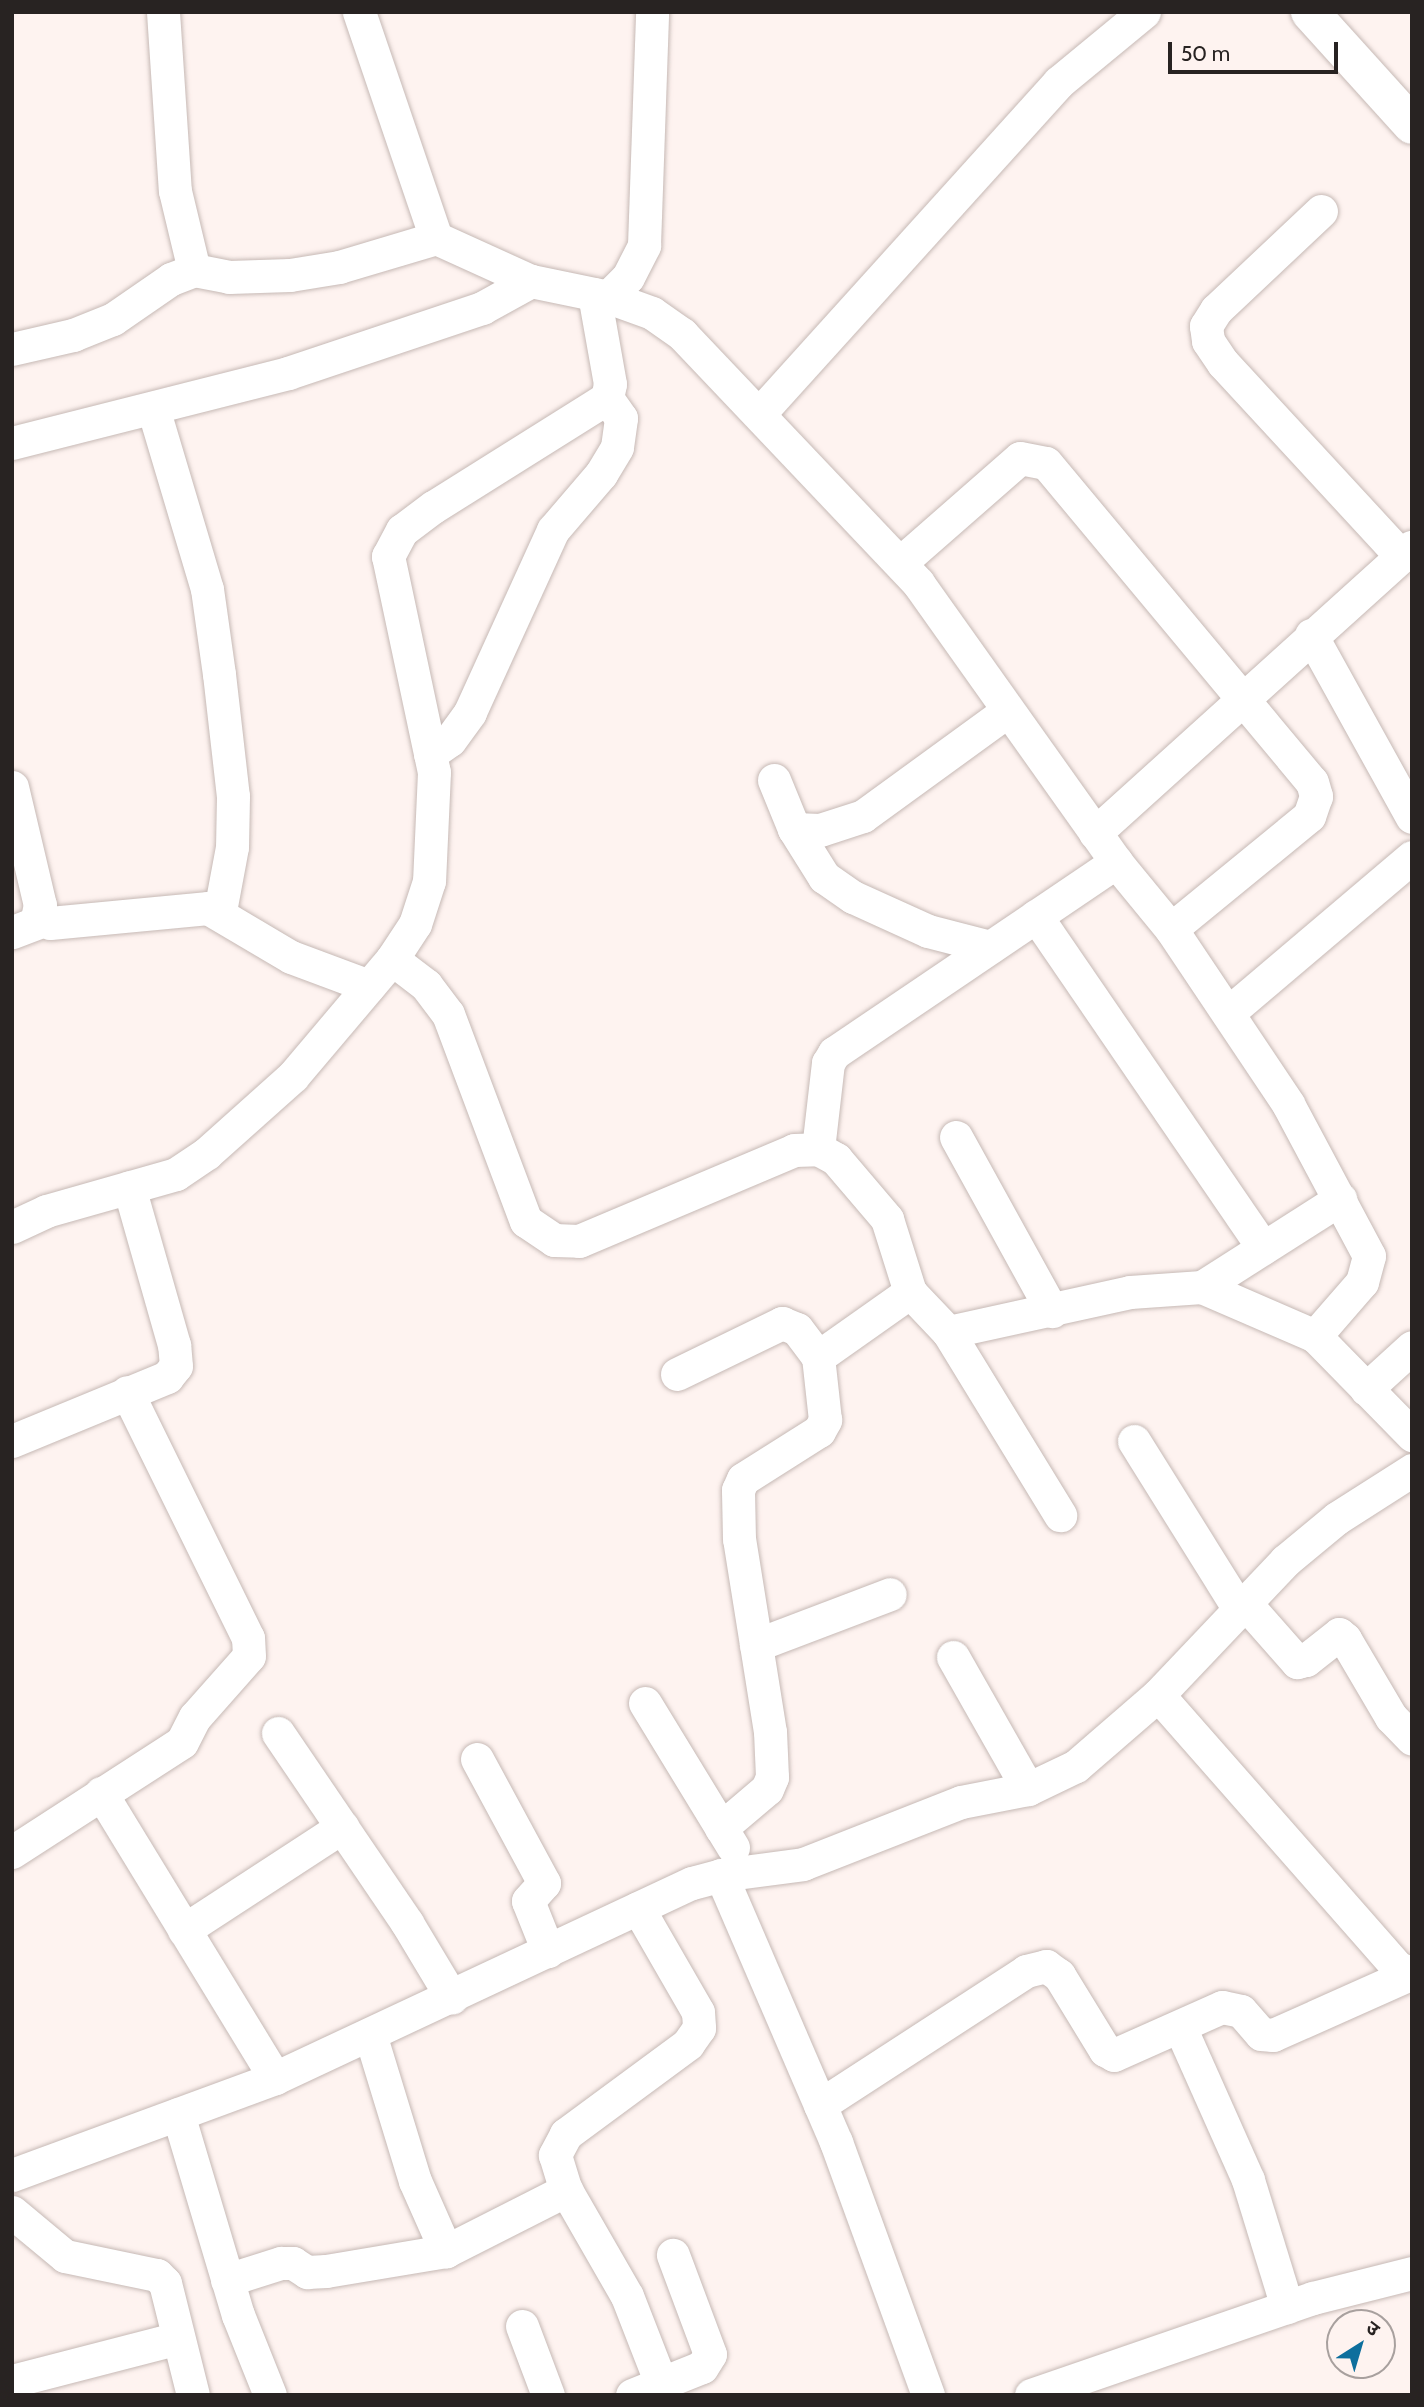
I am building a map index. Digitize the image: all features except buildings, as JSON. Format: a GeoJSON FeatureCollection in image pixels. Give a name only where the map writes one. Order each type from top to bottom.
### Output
{"type":"FeatureCollection","features":[{"type":"Feature","properties":{"kind":"main road"},"geometry":{"type":"LineString","coordinates":[[1310,12],[1412,125]]}},
{"type":"Feature","properties":{"kind":"street"},"geometry":{"type":"LineString","coordinates":[[163,12],[175,191],[194,270]]}},
{"type":"Feature","properties":{"kind":"street"},"geometry":{"type":"LineString","coordinates":[[359,12],[436,238]]}},
{"type":"Feature","properties":{"kind":"street"},"geometry":{"type":"LineString","coordinates":[[759,414],[1059,82],[1144,12]]}},
{"type":"Feature","properties":{"kind":"street"},"geometry":{"type":"LineString","coordinates":[[601,295],[628,277],[644,245],[654,13]]}},
{"type":"Feature","properties":{"kind":"street"},"geometry":{"type":"LineString","coordinates":[[1095,833],[1242,696],[1407,551],[1223,363],[1208,341],[1206,326],[1216,310],[1321,211]]}},
{"type":"Feature","properties":{"kind":"street"},"geometry":{"type":"LineString","coordinates":[[12,349],[73,335],[113,319],[171,279],[194,270],[229,277],[290,275],[339,267],[436,238],[531,281],[601,295],[652,313],[682,334],[918,583],[1006,712],[1116,863],[1171,929],[1288,1104],[1362,1237],[1368,1256],[1362,1282],[1315,1336]]}},
{"type":"Feature","properties":{"kind":"street"},"geometry":{"type":"LineString","coordinates":[[12,443],[288,373],[482,308],[531,281]]}},
{"type":"Feature","properties":{"kind":"street"},"geometry":{"type":"LineString","coordinates":[[12,1227],[46,1211],[176,1174],[207,1153],[293,1076],[392,960],[415,924],[429,881],[434,772],[390,570],[392,541],[433,507],[607,398],[610,384],[601,295]]}},
{"type":"Feature","properties":{"kind":"street"},"geometry":{"type":"LineString","coordinates":[[430,754],[460,730],[553,530],[601,474],[617,447],[621,418],[607,398]]}},
{"type":"Feature","properties":{"kind":"street"},"geometry":{"type":"LineString","coordinates":[[153,408],[206,589],[219,674],[233,796],[232,847],[220,911]]}},
{"type":"Feature","properties":{"kind":"street"},"geometry":{"type":"LineString","coordinates":[[900,563],[1020,458],[1046,463],[1312,782],[1316,796],[1309,816],[1171,929]]}},
{"type":"Feature","properties":{"kind":"street"},"geometry":{"type":"LineString","coordinates":[[1311,635],[1412,817]]}},
{"type":"Feature","properties":{"kind":"street"},"geometry":{"type":"LineString","coordinates":[[794,830],[820,830],[863,816],[1006,712]]}},
{"type":"Feature","properties":{"kind":"street"},"geometry":{"type":"LineString","coordinates":[[774,780],[794,830],[824,877],[853,897],[928,931],[990,947]]}},
{"type":"Feature","properties":{"kind":"street"},"geometry":{"type":"LineString","coordinates":[[12,787],[40,905],[25,924]]}},
{"type":"Feature","properties":{"kind":"street"},"geometry":{"type":"LineString","coordinates":[[1228,1013],[1412,857]]}},
{"type":"Feature","properties":{"kind":"street"},"geometry":{"type":"LineString","coordinates":[[818,1149],[828,1063],[834,1053],[1116,863]]}},
{"type":"Feature","properties":{"kind":"street"},"geometry":{"type":"LineString","coordinates":[[25,924],[208,908],[220,911],[291,957],[369,986]]}},
{"type":"Feature","properties":{"kind":"street"},"geometry":{"type":"LineString","coordinates":[[1036,916],[1263,1248]]}},
{"type":"Feature","properties":{"kind":"street"},"geometry":{"type":"LineString","coordinates":[[392,960],[426,985],[448,1014],[526,1221],[554,1240],[579,1241],[794,1150],[818,1149],[835,1159],[887,1219],[910,1292],[948,1332],[1060,1515]]}},
{"type":"Feature","properties":{"kind":"street"},"geometry":{"type":"LineString","coordinates":[[956,1137],[1052,1311]]}},
{"type":"Feature","properties":{"kind":"street"},"geometry":{"type":"LineString","coordinates":[[12,1441],[167,1377],[176,1366],[174,1345],[129,1187]]}},
{"type":"Feature","properties":{"kind":"street"},"geometry":{"type":"LineString","coordinates":[[1202,1287],[1340,1199]]}},
{"type":"Feature","properties":{"kind":"street"},"geometry":{"type":"LineString","coordinates":[[948,1332],[1130,1292],[1202,1287],[1315,1336],[1411,1434]]}},
{"type":"Feature","properties":{"kind":"street"},"geometry":{"type":"LineString","coordinates":[[818,1357],[910,1292]]}},
{"type":"Feature","properties":{"kind":"street"},"geometry":{"type":"LineString","coordinates":[[677,1374],[782,1323],[797,1329],[818,1357],[825,1420],[819,1431],[743,1479],[738,1490],[739,1539],[756,1645],[772,1777],[767,1789],[722,1828]]}},
{"type":"Feature","properties":{"kind":"street"},"geometry":{"type":"LineString","coordinates":[[1366,1388],[1412,1347]]}},
{"type":"Feature","properties":{"kind":"street"},"geometry":{"type":"LineString","coordinates":[[12,1852],[182,1742],[195,1717],[246,1664],[250,1648],[127,1392]]}},
{"type":"Feature","properties":{"kind":"street"},"geometry":{"type":"LineString","coordinates":[[1134,1441],[1242,1606],[1297,1662],[1306,1660],[1339,1634],[1345,1639],[1391,1717],[1412,1739]]}},
{"type":"Feature","properties":{"kind":"street"},"geometry":{"type":"LineString","coordinates":[[12,2175],[275,2078],[452,1998],[638,1908],[734,1873],[803,1864],[961,1802],[1028,1789],[1076,1766],[1158,1695],[1242,1606],[1337,1518],[1412,1470]]}},
{"type":"Feature","properties":{"kind":"street"},"geometry":{"type":"LineString","coordinates":[[756,1645],[890,1594]]}},
{"type":"Feature","properties":{"kind":"street"},"geometry":{"type":"LineString","coordinates":[[953,1657],[1028,1789]]}},
{"type":"Feature","properties":{"kind":"street"},"geometry":{"type":"LineString","coordinates":[[820,2105],[1026,1971],[1046,1966],[1059,1975],[1105,2050],[1114,2055],[1232,2006],[1261,2034],[1273,2035],[1412,1973],[1398,1968],[1158,1695]]}},
{"type":"Feature","properties":{"kind":"street"},"geometry":{"type":"LineString","coordinates":[[645,1703],[722,1828],[734,1873],[928,2395]]}},
{"type":"Feature","properties":{"kind":"street"},"geometry":{"type":"LineString","coordinates":[[278,1732],[452,1998]]}},
{"type":"Feature","properties":{"kind":"street"},"geometry":{"type":"LineString","coordinates":[[477,1759],[544,1882],[528,1901],[548,1951]]}},
{"type":"Feature","properties":{"kind":"street"},"geometry":{"type":"LineString","coordinates":[[101,1793],[275,2078]]}},
{"type":"Feature","properties":{"kind":"street"},"geometry":{"type":"LineString","coordinates":[[184,1930],[342,1827]]}},
{"type":"Feature","properties":{"kind":"street"},"geometry":{"type":"LineString","coordinates":[[638,1908],[698,2012],[699,2028],[688,2044],[558,2144],[555,2155],[566,2190],[627,2296],[646,2389],[702,2367],[710,2354],[673,2255]]}},
{"type":"Feature","properties":{"kind":"street"},"geometry":{"type":"LineString","coordinates":[[1180,2027],[1248,2180],[1287,2307]]}},
{"type":"Feature","properties":{"kind":"street"},"geometry":{"type":"LineString","coordinates":[[370,2035],[415,2180],[446,2251]]}},
{"type":"Feature","properties":{"kind":"street"},"geometry":{"type":"LineString","coordinates":[[178,2114],[227,2280],[270,2395]]}},
{"type":"Feature","properties":{"kind":"street"},"geometry":{"type":"LineString","coordinates":[[227,2280],[281,2263],[293,2263],[307,2272],[327,2271],[446,2251],[566,2190]]}},
{"type":"Feature","properties":{"kind":"street"},"geometry":{"type":"LineString","coordinates":[[12,2212],[65,2256],[158,2275],[165,2283],[193,2395]]}},
{"type":"Feature","properties":{"kind":"street"},"geometry":{"type":"LineString","coordinates":[[1031,2395],[1287,2307],[1412,2273]]}},
{"type":"Feature","properties":{"kind":"street"},"geometry":{"type":"LineString","coordinates":[[522,2326],[548,2395]]}},
{"type":"Feature","properties":{"kind":"street"},"geometry":{"type":"LineString","coordinates":[[12,2381],[178,2339]]}}]}
